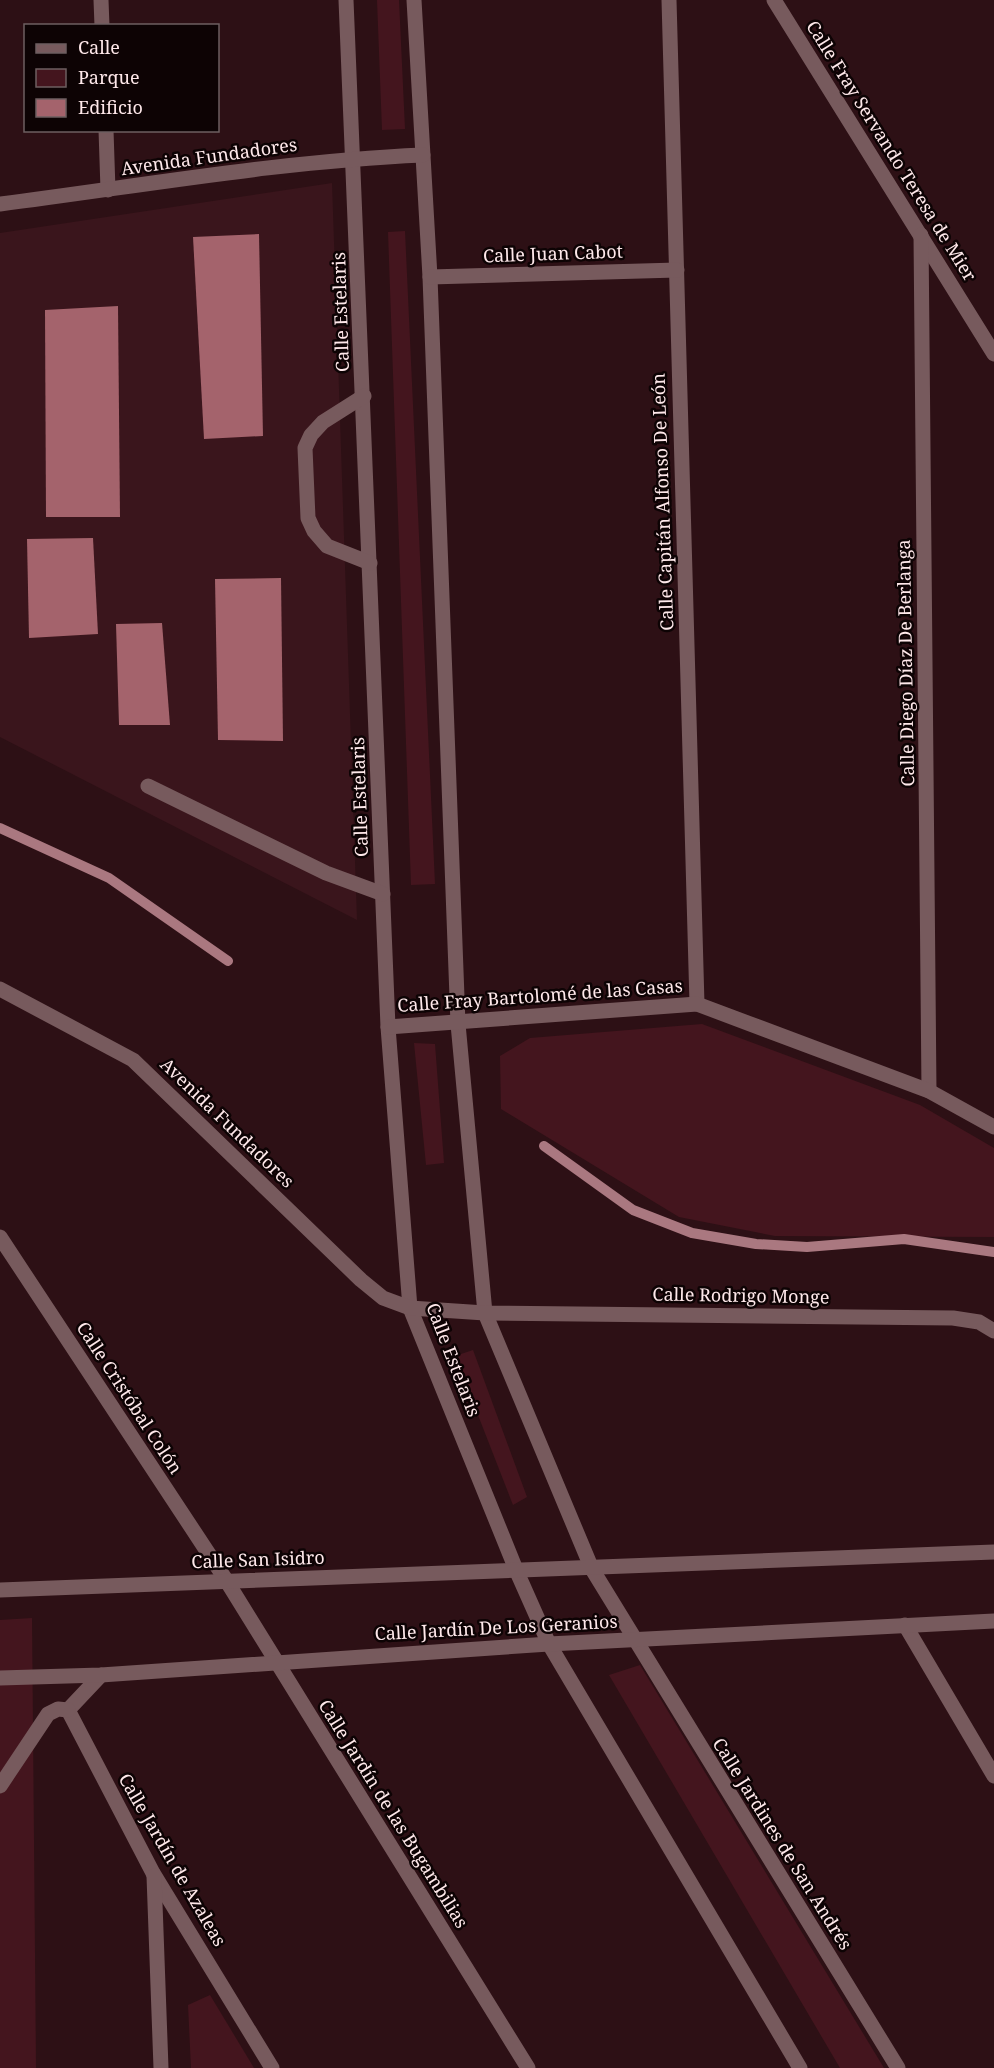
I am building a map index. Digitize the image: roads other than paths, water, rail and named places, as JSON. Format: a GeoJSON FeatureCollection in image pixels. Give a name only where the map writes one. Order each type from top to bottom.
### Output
{"type":"FeatureCollection","features":[{"type":"Feature","properties":{"kind":"street"},"geometry":{"type":"LineString","coordinates":[[101,0],[102,24]]}},
{"type":"Feature","properties":{"kind":"street","name":"Calle Estelaris"},"geometry":{"type":"LineString","coordinates":[[346,0],[364,396],[388,1027],[410,1308],[517,1572],[549,1644]]}},
{"type":"Feature","properties":{"kind":"street"},"geometry":{"type":"LineString","coordinates":[[414,0],[430,277],[458,1024],[485,1313],[592,1569]]}},
{"type":"Feature","properties":{"kind":"street","name":"Calle Capitán Alfonso De León"},"geometry":{"type":"LineString","coordinates":[[669,0],[697,1004]]}},
{"type":"Feature","properties":{"kind":"street","name":"Calle Fray Servando Teresa de Mier"},"geometry":{"type":"LineString","coordinates":[[774,0],[994,354]]}},
{"type":"Feature","properties":{"kind":"street"},"geometry":{"type":"LineString","coordinates":[[106,132],[108,190]]}},
{"type":"Feature","properties":{"kind":"street","name":"Avenida Fundadores"},"geometry":{"type":"LineString","coordinates":[[0,204],[256,168],[354,158],[423,155]]}},
{"type":"Feature","properties":{"kind":"street","name":"Calle Diego Díaz De Berlanga"},"geometry":{"type":"LineString","coordinates":[[921,235],[929,1091]]}},
{"type":"Feature","properties":{"kind":"street","name":"Calle Juan Cabot"},"geometry":{"type":"LineString","coordinates":[[430,277],[677,270]]}},
{"type":"Feature","properties":{"kind":"street"},"geometry":{"type":"LineString","coordinates":[[364,396],[323,422],[310,435],[305,448],[306,483],[308,518],[319,539],[327,546],[370,563]]}},
{"type":"Feature","properties":{"kind":"street"},"geometry":{"type":"LineString","coordinates":[[148,786],[326,873],[383,894]]}},
{"type":"Feature","properties":{"kind":"street","name":"Avenida Fundadores"},"geometry":{"type":"LineString","coordinates":[[0,988],[133,1060],[361,1280],[392,1302],[410,1308]]}},
{"type":"Feature","properties":{"kind":"street","name":"Calle Fray Bartolomé de las Casas"},"geometry":{"type":"LineString","coordinates":[[388,1027],[458,1024],[697,1004],[929,1091],[994,1127]]}},
{"type":"Feature","properties":{"kind":"street","name":"Calle Cristóbal Colón"},"geometry":{"type":"LineString","coordinates":[[0,1237],[226,1580]]}},
{"type":"Feature","properties":{"kind":"street","name":"Calle Rodrigo Monge"},"geometry":{"type":"LineString","coordinates":[[410,1308],[485,1313],[953,1318],[979,1322],[994,1331]]}},
{"type":"Feature","properties":{"kind":"street"},"geometry":{"type":"LineString","coordinates":[[517,1572],[994,1552]]}},
{"type":"Feature","properties":{"kind":"street","name":"Calle Jardines de San Andrés"},"geometry":{"type":"LineString","coordinates":[[592,1569],[633,1640],[898,2068]]}},
{"type":"Feature","properties":{"kind":"street","name":"Calle San Isidro"},"geometry":{"type":"LineString","coordinates":[[0,1590],[226,1580],[517,1572]]}},
{"type":"Feature","properties":{"kind":"street","name":"Calle Jardín de las Bugambilias"},"geometry":{"type":"LineString","coordinates":[[226,1580],[528,2068]]}},
{"type":"Feature","properties":{"kind":"street","name":"Calle Jardín De Los Geranios"},"geometry":{"type":"LineString","coordinates":[[0,1678],[101,1675],[275,1661],[549,1644],[994,1621]]}},
{"type":"Feature","properties":{"kind":"street"},"geometry":{"type":"LineString","coordinates":[[905,1625],[994,1776]]}},
{"type":"Feature","properties":{"kind":"street"},"geometry":{"type":"LineString","coordinates":[[549,1644],[800,2068]]}},
{"type":"Feature","properties":{"kind":"street"},"geometry":{"type":"LineString","coordinates":[[0,1786],[48,1714],[58,1709],[68,1710],[101,1675]]}},
{"type":"Feature","properties":{"kind":"street","name":"Calle Jardín de Azaleas"},"geometry":{"type":"LineString","coordinates":[[68,1710],[153,1873],[272,2068]]}},
{"type":"Feature","properties":{"kind":"street"},"geometry":{"type":"LineString","coordinates":[[153,1873],[161,2068]]}},
{"type":"Feature","properties":{"kind":"waterway"},"geometry":{"type":"LineString","coordinates":[[0,828],[109,878],[228,961]]}},
{"type":"Feature","properties":{"kind":"waterway"},"geometry":{"type":"LineString","coordinates":[[544,1146],[633,1210],[692,1233],[756,1244],[807,1247],[904,1239],[994,1252]]}}]}
